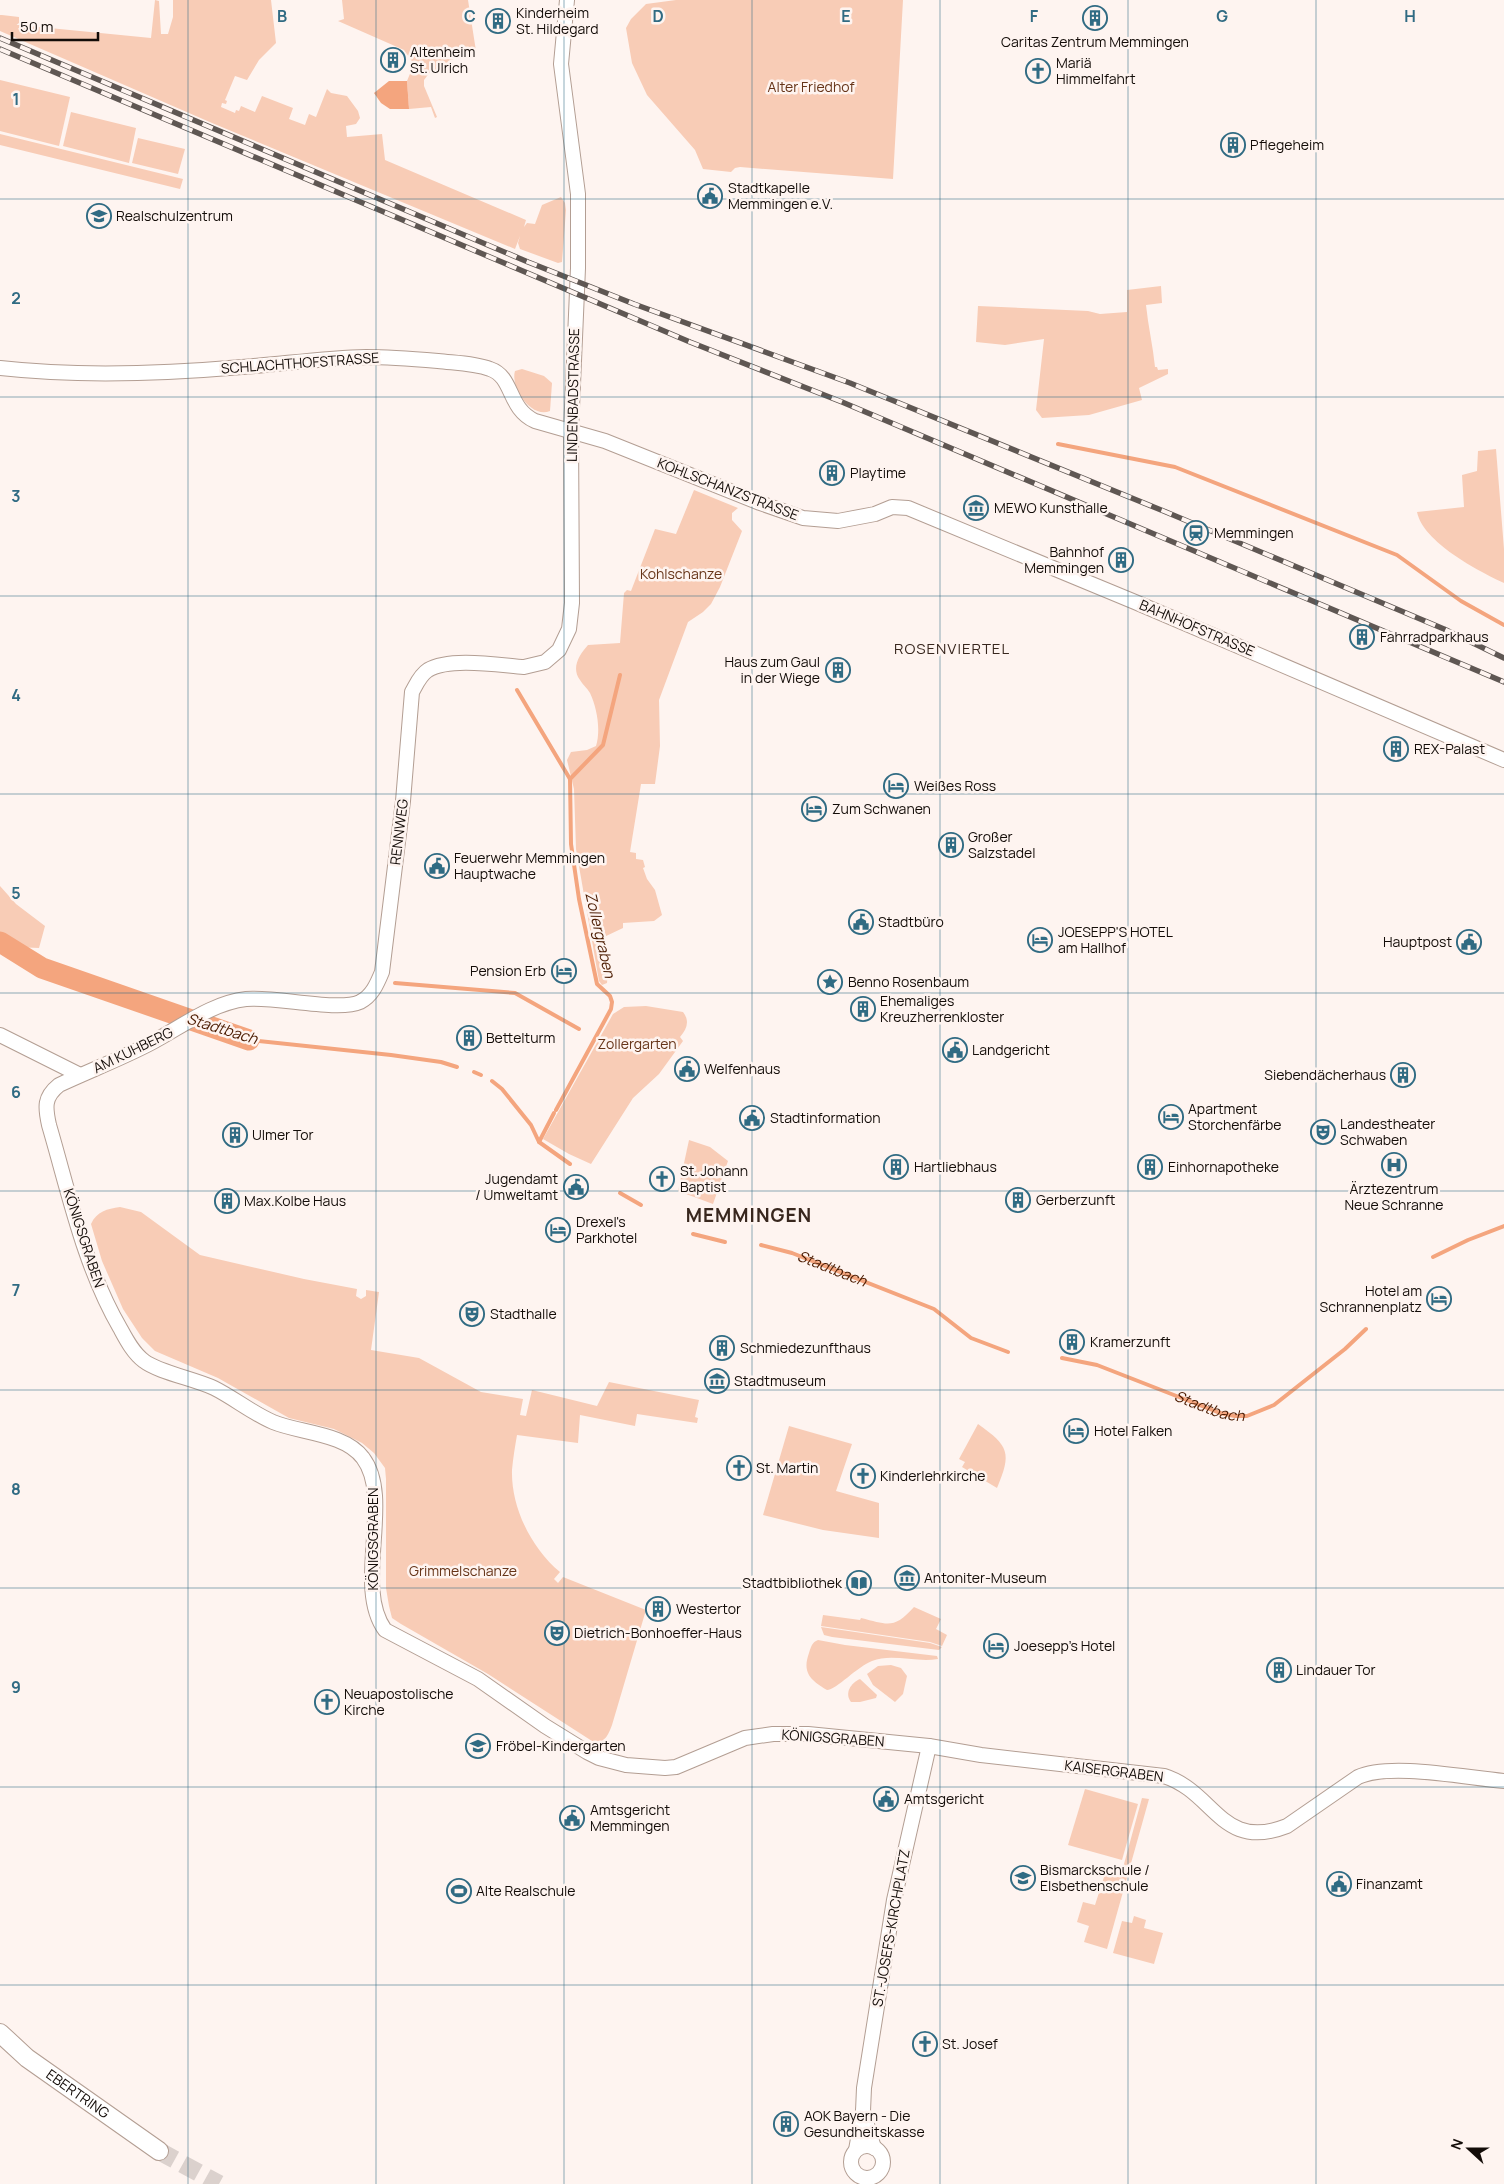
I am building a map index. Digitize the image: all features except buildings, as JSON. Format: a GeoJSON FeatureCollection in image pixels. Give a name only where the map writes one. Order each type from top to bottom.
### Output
{"type":"FeatureCollection","features":[{"type":"Feature","properties":{"kind":"main road","name":"EBERTRING"},"geometry":{"type":"LineString","coordinates":[[0,2033],[27,2058],[159,2151]]}},
{"type":"Feature","properties":{"kind":"main road"},"geometry":{"type":"LineString","coordinates":[[0,2045],[27,2058]]}},
{"type":"Feature","properties":{"kind":"street","name":"LINDENBADSTRASSE"},"geometry":{"type":"LineString","coordinates":[[427,671],[442,665],[455,664],[535,666],[554,655],[569,629],[572,603],[571,432],[578,268],[578,194],[561,64],[567,0]]}},
{"type":"Feature","properties":{"kind":"street"},"geometry":{"type":"LineString","coordinates":[[564,20],[571,0]]}},
{"type":"Feature","properties":{"kind":"street","name":"SCHLACHTHOFSTRASSE"},"geometry":{"type":"LineString","coordinates":[[0,368],[66,374],[135,373],[365,357],[469,364],[488,368],[502,376],[514,401],[526,417],[571,432]]}},
{"type":"Feature","properties":{"kind":"street","name":"KOHLSCHANZSTRASSE"},"geometry":{"type":"LineString","coordinates":[[571,432],[604,441],[760,504],[803,518],[825,522],[849,520],[887,509]]}},
{"type":"Feature","properties":{"kind":"street","name":"BAHNHOFSTRASSE"},"geometry":{"type":"LineString","coordinates":[[887,509],[902,507],[929,516],[1212,634],[1504,760]]}},
{"type":"Feature","properties":{"kind":"street","name":"RENNWEG"},"geometry":{"type":"LineString","coordinates":[[369,995],[378,982],[384,960],[403,801],[412,692],[427,671]]}},
{"type":"Feature","properties":{"kind":"street","name":"AM KUHBERG"},"geometry":{"type":"LineString","coordinates":[[80,1075],[114,1061],[212,1009],[238,1000],[267,998],[341,1005],[354,1004],[369,995]]}},
{"type":"Feature","properties":{"kind":"street"},"geometry":{"type":"LineString","coordinates":[[0,1035],[80,1075]]}},
{"type":"Feature","properties":{"kind":"street","name":"KÖNIGSGRABEN"},"geometry":{"type":"LineString","coordinates":[[80,1075],[59,1084],[51,1091],[46,1100],[46,1109],[93,1272],[104,1301],[127,1341],[145,1363],[213,1388],[273,1422],[347,1444],[363,1457],[374,1486],[374,1603],[378,1621],[385,1630],[478,1679],[545,1726],[587,1752],[614,1762],[636,1766],[676,1767],[734,1742],[773,1734],[808,1734],[930,1746]]}},
{"type":"Feature","properties":{"kind":"street","name":"KAISERGRABEN"},"geometry":{"type":"LineString","coordinates":[[930,1746],[980,1755],[1164,1776],[1182,1783],[1190,1789],[1225,1822],[1244,1831],[1257,1833],[1274,1831],[1287,1826],[1358,1777],[1369,1772],[1397,1770],[1504,1781]]}},
{"type":"Feature","properties":{"kind":"street","name":"ST.-JOSEFS-KIRCHPLATZ"},"geometry":{"type":"LineString","coordinates":[[856,2150],[892,1906],[930,1746]]}},
{"type":"Feature","properties":{"kind":"street","name":"ST.-JOSEFS-KIRCHPLATZ"},"geometry":{"type":"LineString","coordinates":[[863,2111],[874,2148]]}},
{"type":"Feature","properties":{"kind":"street"},"geometry":{"type":"LineString","coordinates":[[862,2147],[874,2148],[882,2157],[882,2170],[877,2179],[872,2178],[860,2181],[850,2161],[856,2150],[862,2147]]}},
{"type":"Feature","properties":{"kind":"green space"},"geometry":{"type":"Polygon","coordinates":[[[155,0],[159,1],[161,34],[168,34],[173,17],[173,0],[271,0],[276,43],[259,60],[247,80],[235,76],[225,100],[227,101],[226,104],[222,103],[221,107],[235,113],[236,110],[239,111],[241,106],[255,112],[262,96],[293,108],[289,119],[305,125],[309,114],[316,117],[327,89],[331,93],[347,96],[358,111],[360,118],[356,124],[346,126],[347,137],[382,134],[385,160],[526,220],[524,227],[527,223],[535,224],[542,205],[561,197],[565,203],[566,210],[562,262],[558,263],[520,249],[518,243],[520,236],[515,249],[212,123],[0,31],[0,15],[2,15],[19,17],[19,25],[151,38],[155,0]]]}},
{"type":"Feature","properties":{"kind":"green space"},"geometry":{"type":"Polygon","coordinates":[[[342,0],[468,0],[476,51],[475,57],[470,59],[461,57],[450,60],[444,67],[430,72],[424,80],[424,86],[437,117],[435,118],[431,107],[409,109],[407,81],[414,64],[404,50],[338,21],[344,19],[342,0]]]}},
{"type":"Feature","properties":{"kind":"green space","name":"Alter Friedhof"},"geometry":{"type":"Polygon","coordinates":[[[676,0],[903,0],[893,179],[740,167],[735,168],[731,172],[703,169],[695,150],[647,95],[632,63],[626,28],[631,19],[646,4],[676,0]]]}},
{"type":"Feature","properties":{"kind":"green space"},"geometry":{"type":"Polygon","coordinates":[[[0,80],[70,97],[59,146],[0,131],[0,80]]]}},
{"type":"Feature","properties":{"kind":"green space"},"geometry":{"type":"Polygon","coordinates":[[[71,112],[136,128],[129,163],[63,146],[71,112]]]}},
{"type":"Feature","properties":{"kind":"green space"},"geometry":{"type":"Polygon","coordinates":[[[0,134],[183,179],[180,189],[0,145],[0,134]]]}},
{"type":"Feature","properties":{"kind":"green space"},"geometry":{"type":"Polygon","coordinates":[[[138,138],[185,149],[178,174],[132,163],[138,138]]]}},
{"type":"Feature","properties":{"kind":"green space"},"geometry":{"type":"Polygon","coordinates":[[[1161,286],[1162,303],[1146,305],[1155,367],[1158,370],[1168,369],[1168,374],[1139,388],[1142,400],[1089,415],[1042,418],[1036,410],[1044,339],[1005,345],[976,342],[978,306],[1088,311],[1100,314],[1127,312],[1127,290],[1161,286]]]}},
{"type":"Feature","properties":{"kind":"green space"},"geometry":{"type":"Polygon","coordinates":[[[522,369],[544,376],[552,383],[550,411],[543,412],[529,406],[519,393],[514,378],[515,371],[522,369]]]}},
{"type":"Feature","properties":{"kind":"green space"},"geometry":{"type":"Polygon","coordinates":[[[1496,449],[1504,549],[1504,583],[1480,571],[1440,544],[1421,523],[1417,512],[1464,507],[1462,475],[1477,471],[1478,451],[1496,449]]]}},
{"type":"Feature","properties":{"kind":"green space","name":"Kohlschanze"},"geometry":{"type":"Polygon","coordinates":[[[694,490],[738,508],[732,513],[732,520],[742,531],[720,587],[711,604],[688,622],[659,700],[660,746],[655,784],[641,784],[630,852],[636,853],[636,859],[643,860],[645,867],[643,868],[647,879],[655,890],[662,915],[654,921],[623,923],[623,928],[604,937],[602,959],[609,960],[607,983],[602,985],[599,981],[576,849],[574,789],[567,760],[571,752],[587,750],[596,746],[598,726],[590,693],[577,675],[576,666],[579,657],[588,645],[620,643],[624,593],[627,590],[631,591],[655,529],[676,534],[694,490]]]}},
{"type":"Feature","properties":{"kind":"green space"},"geometry":{"type":"Polygon","coordinates":[[[0,886],[16,904],[45,926],[39,948],[14,947],[0,936],[0,886]]]}},
{"type":"Feature","properties":{"kind":"green space","name":"Zollergarten"},"geometry":{"type":"Polygon","coordinates":[[[646,1006],[683,1012],[687,1022],[686,1028],[680,1037],[683,1041],[659,1074],[633,1098],[591,1164],[543,1139],[613,1014],[624,1007],[646,1006]]]}},
{"type":"Feature","properties":{"kind":"green space"},"geometry":{"type":"Polygon","coordinates":[[[689,1140],[710,1147],[728,1161],[713,1204],[678,1191],[689,1140]]]}},
{"type":"Feature","properties":{"kind":"green space","name":"Grimmelschanze"},"geometry":{"type":"Polygon","coordinates":[[[120,1207],[141,1212],[200,1255],[357,1289],[356,1296],[361,1299],[366,1296],[366,1290],[379,1292],[371,1350],[419,1358],[481,1392],[523,1399],[520,1415],[526,1416],[532,1390],[597,1406],[609,1382],[699,1400],[695,1417],[698,1418],[697,1423],[637,1414],[635,1426],[580,1415],[578,1443],[517,1435],[512,1470],[515,1498],[519,1512],[532,1539],[540,1551],[560,1572],[554,1579],[558,1583],[563,1577],[646,1610],[612,1725],[603,1740],[600,1742],[592,1741],[488,1674],[392,1618],[386,1588],[385,1468],[374,1453],[362,1443],[334,1429],[289,1418],[218,1378],[155,1351],[142,1338],[123,1309],[102,1261],[91,1224],[96,1216],[103,1211],[120,1207]]]}},
{"type":"Feature","properties":{"kind":"green space"},"geometry":{"type":"Polygon","coordinates":[[[978,1424],[996,1438],[1005,1451],[1005,1466],[997,1488],[962,1467],[965,1462],[959,1459],[978,1424]]]}},
{"type":"Feature","properties":{"kind":"green space"},"geometry":{"type":"Polygon","coordinates":[[[789,1426],[852,1444],[836,1491],[879,1503],[879,1538],[823,1530],[763,1515],[789,1426]]]}},
{"type":"Feature","properties":{"kind":"green space"},"geometry":{"type":"Polygon","coordinates":[[[914,1607],[941,1619],[936,1629],[947,1635],[942,1646],[930,1642],[821,1626],[823,1615],[860,1620],[861,1618],[885,1623],[896,1622],[914,1607]]]}},
{"type":"Feature","properties":{"kind":"green space"},"geometry":{"type":"Polygon","coordinates":[[[821,1627],[930,1643],[942,1647],[939,1650],[832,1637],[824,1635],[821,1627]]]}},
{"type":"Feature","properties":{"kind":"green space"},"geometry":{"type":"Polygon","coordinates":[[[818,1640],[937,1656],[938,1659],[888,1658],[872,1661],[836,1686],[827,1690],[812,1679],[806,1665],[810,1649],[813,1643],[818,1640]]]}},
{"type":"Feature","properties":{"kind":"green space"},"geometry":{"type":"Polygon","coordinates":[[[891,1665],[901,1668],[907,1676],[903,1694],[895,1702],[873,1685],[867,1674],[878,1666],[891,1665]]]}},
{"type":"Feature","properties":{"kind":"green space"},"geometry":{"type":"Polygon","coordinates":[[[860,1679],[877,1695],[876,1698],[851,1702],[848,1692],[854,1683],[860,1679]]]}},
{"type":"Feature","properties":{"kind":"green space"},"geometry":{"type":"Polygon","coordinates":[[[1085,1789],[1138,1804],[1122,1860],[1068,1845],[1085,1789]]]}},
{"type":"Feature","properties":{"kind":"green space"},"geometry":{"type":"Polygon","coordinates":[[[1142,1798],[1149,1799],[1107,1949],[1084,1942],[1089,1926],[1077,1922],[1083,1902],[1095,1905],[1106,1871],[1121,1875],[1142,1798]]]}},
{"type":"Feature","properties":{"kind":"green space"},"geometry":{"type":"Polygon","coordinates":[[[1134,1916],[1146,1920],[1144,1928],[1163,1933],[1154,1964],[1113,1953],[1122,1921],[1132,1923],[1134,1916]]]}},
{"type":"Feature","properties":{"kind":"shaded area"},"geometry":{"type":"Polygon","coordinates":[[[389,81],[407,81],[409,109],[390,109],[381,103],[374,93],[389,81]]]}},
{"type":"Feature","properties":{"kind":"waterway"},"geometry":{"type":"LineString","coordinates":[[1058,444],[1175,467],[1397,555],[1461,601],[1504,625]]}},
{"type":"Feature","properties":{"kind":"waterway","name":"Zollergraben"},"geometry":{"type":"LineString","coordinates":[[570,779],[603,745],[620,675]]}},
{"type":"Feature","properties":{"kind":"waterway","name":"Zollergraben"},"geometry":{"type":"LineString","coordinates":[[517,690],[570,779],[571,844],[579,899],[597,984],[610,996],[612,1002],[611,1009],[556,1110]]}},
{"type":"Feature","properties":{"kind":"waterway","name":"Stadtbach"},"geometry":{"type":"LineString","coordinates":[[0,942],[42,968],[249,1040]]}},
{"type":"Feature","properties":{"kind":"waterway"},"geometry":{"type":"LineString","coordinates":[[395,983],[515,993],[579,1029]]}},
{"type":"Feature","properties":{"kind":"waterway","name":"Stadtbach"},"geometry":{"type":"LineString","coordinates":[[249,1040],[391,1055],[441,1062],[457,1067]]}},
{"type":"Feature","properties":{"kind":"waterway","name":"Stadtbach"},"geometry":{"type":"LineString","coordinates":[[474,1072],[481,1075]]}},
{"type":"Feature","properties":{"kind":"waterway","name":"Stadtbach"},"geometry":{"type":"LineString","coordinates":[[492,1081],[502,1089],[531,1125],[539,1142],[570,1164]]}},
{"type":"Feature","properties":{"kind":"waterway","name":"Zollergraben"},"geometry":{"type":"LineString","coordinates":[[539,1142],[554,1113]]}},
{"type":"Feature","properties":{"kind":"waterway","name":"Stadtbach"},"geometry":{"type":"LineString","coordinates":[[620,1193],[641,1205]]}},
{"type":"Feature","properties":{"kind":"waterway","name":"Stadtbach"},"geometry":{"type":"LineString","coordinates":[[1433,1257],[1468,1240],[1504,1226]]}},
{"type":"Feature","properties":{"kind":"waterway","name":"Stadtbach"},"geometry":{"type":"LineString","coordinates":[[693,1234],[725,1242]]}},
{"type":"Feature","properties":{"kind":"waterway","name":"Stadtbach"},"geometry":{"type":"LineString","coordinates":[[761,1245],[792,1253],[934,1309],[971,1338],[1008,1352]]}},
{"type":"Feature","properties":{"kind":"waterway","name":"Stadtbach"},"geometry":{"type":"LineString","coordinates":[[1062,1358],[1097,1365],[1220,1413],[1247,1416],[1274,1405],[1345,1349],[1366,1329]]}},
{"type":"Feature","properties":{"kind":"tunnel"},"geometry":{"type":"LineString","coordinates":[[159,2151],[219,2184]]}},
{"type":"Feature","properties":{"kind":"railway"},"geometry":{"type":"LineString","coordinates":[[0,38],[528,262],[634,304],[850,383],[1166,512],[1444,629],[1504,658]]}},
{"type":"Feature","properties":{"kind":"railway"},"geometry":{"type":"LineString","coordinates":[[0,49],[690,342],[842,402],[1504,682]]}},
{"type":"Feature","properties":{"kind":"place","name":"Caritas Zentrum Memmingen"},"geometry":{"type":"Point","coordinates":[1095,18]}},
{"type":"Feature","properties":{"kind":"place","name":"Kinderheim St. Hildegard"},"geometry":{"type":"Point","coordinates":[498,21]}},
{"type":"Feature","properties":{"kind":"place","name":"Altenheim St. Ulrich"},"geometry":{"type":"Point","coordinates":[393,60]}},
{"type":"Feature","properties":{"kind":"place","name":"Mariä Himmelfahrt"},"geometry":{"type":"Point","coordinates":[1038,71]}},
{"type":"Feature","properties":{"kind":"place","name":"Pflegeheim"},"geometry":{"type":"Point","coordinates":[1233,145]}},
{"type":"Feature","properties":{"kind":"place","name":"Stadtkapelle Memmingen e.V."},"geometry":{"type":"Point","coordinates":[710,196]}},
{"type":"Feature","properties":{"kind":"place","name":"Realschulzentrum"},"geometry":{"type":"Point","coordinates":[99,216]}},
{"type":"Feature","properties":{"kind":"place","name":"Playtime"},"geometry":{"type":"Point","coordinates":[832,473]}},
{"type":"Feature","properties":{"kind":"place","name":"MEWO Kunsthalle"},"geometry":{"type":"Point","coordinates":[976,508]}},
{"type":"Feature","properties":{"kind":"place","name":"Memmingen"},"geometry":{"type":"Point","coordinates":[1196,533]}},
{"type":"Feature","properties":{"kind":"place","name":"Bahnhof Memmingen"},"geometry":{"type":"Point","coordinates":[1121,560]}},
{"type":"Feature","properties":{"kind":"place","name":"Fahrradparkhaus"},"geometry":{"type":"Point","coordinates":[1362,637]}},
{"type":"Feature","properties":{"kind":"place","name":"Haus zum Gaul in der Wiege"},"geometry":{"type":"Point","coordinates":[838,670]}},
{"type":"Feature","properties":{"kind":"place","name":"REX-Palast"},"geometry":{"type":"Point","coordinates":[1396,749]}},
{"type":"Feature","properties":{"kind":"place","name":"Weißes Ross"},"geometry":{"type":"Point","coordinates":[896,786]}},
{"type":"Feature","properties":{"kind":"place","name":"Zum Schwanen"},"geometry":{"type":"Point","coordinates":[814,809]}},
{"type":"Feature","properties":{"kind":"place","name":"Großer Salzstadel"},"geometry":{"type":"Point","coordinates":[951,845]}},
{"type":"Feature","properties":{"kind":"place","name":"Feuerwehr Memmingen Hauptwache"},"geometry":{"type":"Point","coordinates":[437,866]}},
{"type":"Feature","properties":{"kind":"place","name":"Stadtbüro"},"geometry":{"type":"Point","coordinates":[861,922]}},
{"type":"Feature","properties":{"kind":"place","name":"JOESEPP'S HOTEL am Hallhof"},"geometry":{"type":"Point","coordinates":[1040,940]}},
{"type":"Feature","properties":{"kind":"place","name":"Hauptpost"},"geometry":{"type":"Point","coordinates":[1469,942]}},
{"type":"Feature","properties":{"kind":"place","name":"Pension Erb"},"geometry":{"type":"Point","coordinates":[564,971]}},
{"type":"Feature","properties":{"kind":"place","name":"Benno Rosenbaum"},"geometry":{"type":"Point","coordinates":[830,982]}},
{"type":"Feature","properties":{"kind":"place","name":"Ehemaliges Kreuzherrenkloster"},"geometry":{"type":"Point","coordinates":[863,1009]}},
{"type":"Feature","properties":{"kind":"place","name":"Bettelturm"},"geometry":{"type":"Point","coordinates":[469,1038]}},
{"type":"Feature","properties":{"kind":"place","name":"Landgericht"},"geometry":{"type":"Point","coordinates":[955,1050]}},
{"type":"Feature","properties":{"kind":"place","name":"Welfenhaus"},"geometry":{"type":"Point","coordinates":[687,1069]}},
{"type":"Feature","properties":{"kind":"place","name":"Siebendächerhaus"},"geometry":{"type":"Point","coordinates":[1403,1075]}},
{"type":"Feature","properties":{"kind":"place","name":"Apartment Storchenfärbe"},"geometry":{"type":"Point","coordinates":[1171,1117]}},
{"type":"Feature","properties":{"kind":"place","name":"Stadtinformation"},"geometry":{"type":"Point","coordinates":[752,1118]}},
{"type":"Feature","properties":{"kind":"place","name":"Landestheater Schwaben"},"geometry":{"type":"Point","coordinates":[1323,1132]}},
{"type":"Feature","properties":{"kind":"place","name":"Ulmer Tor"},"geometry":{"type":"Point","coordinates":[235,1135]}},
{"type":"Feature","properties":{"kind":"place","name":"Ärztezentrum Neue Schranne"},"geometry":{"type":"Point","coordinates":[1394,1165]}},
{"type":"Feature","properties":{"kind":"place","name":"Hartliebhaus"},"geometry":{"type":"Point","coordinates":[896,1167]}},
{"type":"Feature","properties":{"kind":"place","name":"Einhornapotheke"},"geometry":{"type":"Point","coordinates":[1150,1167]}},
{"type":"Feature","properties":{"kind":"place","name":"St. Johann Baptist"},"geometry":{"type":"Point","coordinates":[662,1179]}},
{"type":"Feature","properties":{"kind":"place","name":"Jugendamt / Umweltamt"},"geometry":{"type":"Point","coordinates":[576,1187]}},
{"type":"Feature","properties":{"kind":"place","name":"Gerberzunft"},"geometry":{"type":"Point","coordinates":[1018,1200]}},
{"type":"Feature","properties":{"kind":"place","name":"Max.Kolbe Haus"},"geometry":{"type":"Point","coordinates":[227,1201]}},
{"type":"Feature","properties":{"kind":"place","name":"Drexel's Parkhotel"},"geometry":{"type":"Point","coordinates":[558,1230]}},
{"type":"Feature","properties":{"kind":"place","name":"Hotel am Schrannenplatz"},"geometry":{"type":"Point","coordinates":[1439,1299]}},
{"type":"Feature","properties":{"kind":"place","name":"Stadthalle"},"geometry":{"type":"Point","coordinates":[472,1314]}},
{"type":"Feature","properties":{"kind":"place","name":"Kramerzunft"},"geometry":{"type":"Point","coordinates":[1072,1342]}},
{"type":"Feature","properties":{"kind":"place","name":"Schmiedezunfthaus"},"geometry":{"type":"Point","coordinates":[722,1348]}},
{"type":"Feature","properties":{"kind":"place","name":"Stadtmuseum"},"geometry":{"type":"Point","coordinates":[717,1381]}},
{"type":"Feature","properties":{"kind":"place","name":"Hotel Falken"},"geometry":{"type":"Point","coordinates":[1076,1431]}},
{"type":"Feature","properties":{"kind":"place","name":"St. Martin"},"geometry":{"type":"Point","coordinates":[739,1468]}},
{"type":"Feature","properties":{"kind":"place","name":"Kinderlehrkirche"},"geometry":{"type":"Point","coordinates":[863,1476]}},
{"type":"Feature","properties":{"kind":"place","name":"Antoniter-Museum"},"geometry":{"type":"Point","coordinates":[907,1578]}},
{"type":"Feature","properties":{"kind":"place","name":"Stadtbibliothek"},"geometry":{"type":"Point","coordinates":[859,1583]}},
{"type":"Feature","properties":{"kind":"place","name":"Westertor"},"geometry":{"type":"Point","coordinates":[658,1609]}},
{"type":"Feature","properties":{"kind":"place","name":"Dietrich-Bonhoeffer-Haus"},"geometry":{"type":"Point","coordinates":[557,1633]}},
{"type":"Feature","properties":{"kind":"place","name":"Joesepp's Hotel"},"geometry":{"type":"Point","coordinates":[996,1646]}},
{"type":"Feature","properties":{"kind":"place","name":"Lindauer Tor"},"geometry":{"type":"Point","coordinates":[1279,1670]}},
{"type":"Feature","properties":{"kind":"place","name":"Neuapostolische Kirche"},"geometry":{"type":"Point","coordinates":[327,1702]}},
{"type":"Feature","properties":{"kind":"place","name":"Fröbel-Kindergarten"},"geometry":{"type":"Point","coordinates":[478,1746]}},
{"type":"Feature","properties":{"kind":"place","name":"Amtsgericht"},"geometry":{"type":"Point","coordinates":[886,1799]}},
{"type":"Feature","properties":{"kind":"place","name":"Amtsgericht Memmingen"},"geometry":{"type":"Point","coordinates":[572,1818]}},
{"type":"Feature","properties":{"kind":"place","name":"Bismarckschule / Elsbethenschule"},"geometry":{"type":"Point","coordinates":[1023,1878]}},
{"type":"Feature","properties":{"kind":"place","name":"Finanzamt"},"geometry":{"type":"Point","coordinates":[1339,1884]}},
{"type":"Feature","properties":{"kind":"place","name":"Alte Realschule"},"geometry":{"type":"Point","coordinates":[459,1891]}},
{"type":"Feature","properties":{"kind":"place","name":"St. Josef"},"geometry":{"type":"Point","coordinates":[925,2044]}},
{"type":"Feature","properties":{"kind":"place","name":"AOK Bayern - Die Gesundheitskasse"},"geometry":{"type":"Point","coordinates":[786,2124]}},
{"type":"Feature","properties":{"kind":"district","name":"ROSENVIERTEL"},"geometry":{"type":"Point","coordinates":[952,649]}},
{"type":"Feature","properties":{"kind":"district","name":"MEMMINGEN"},"geometry":{"type":"Point","coordinates":[749,1215]}}]}
